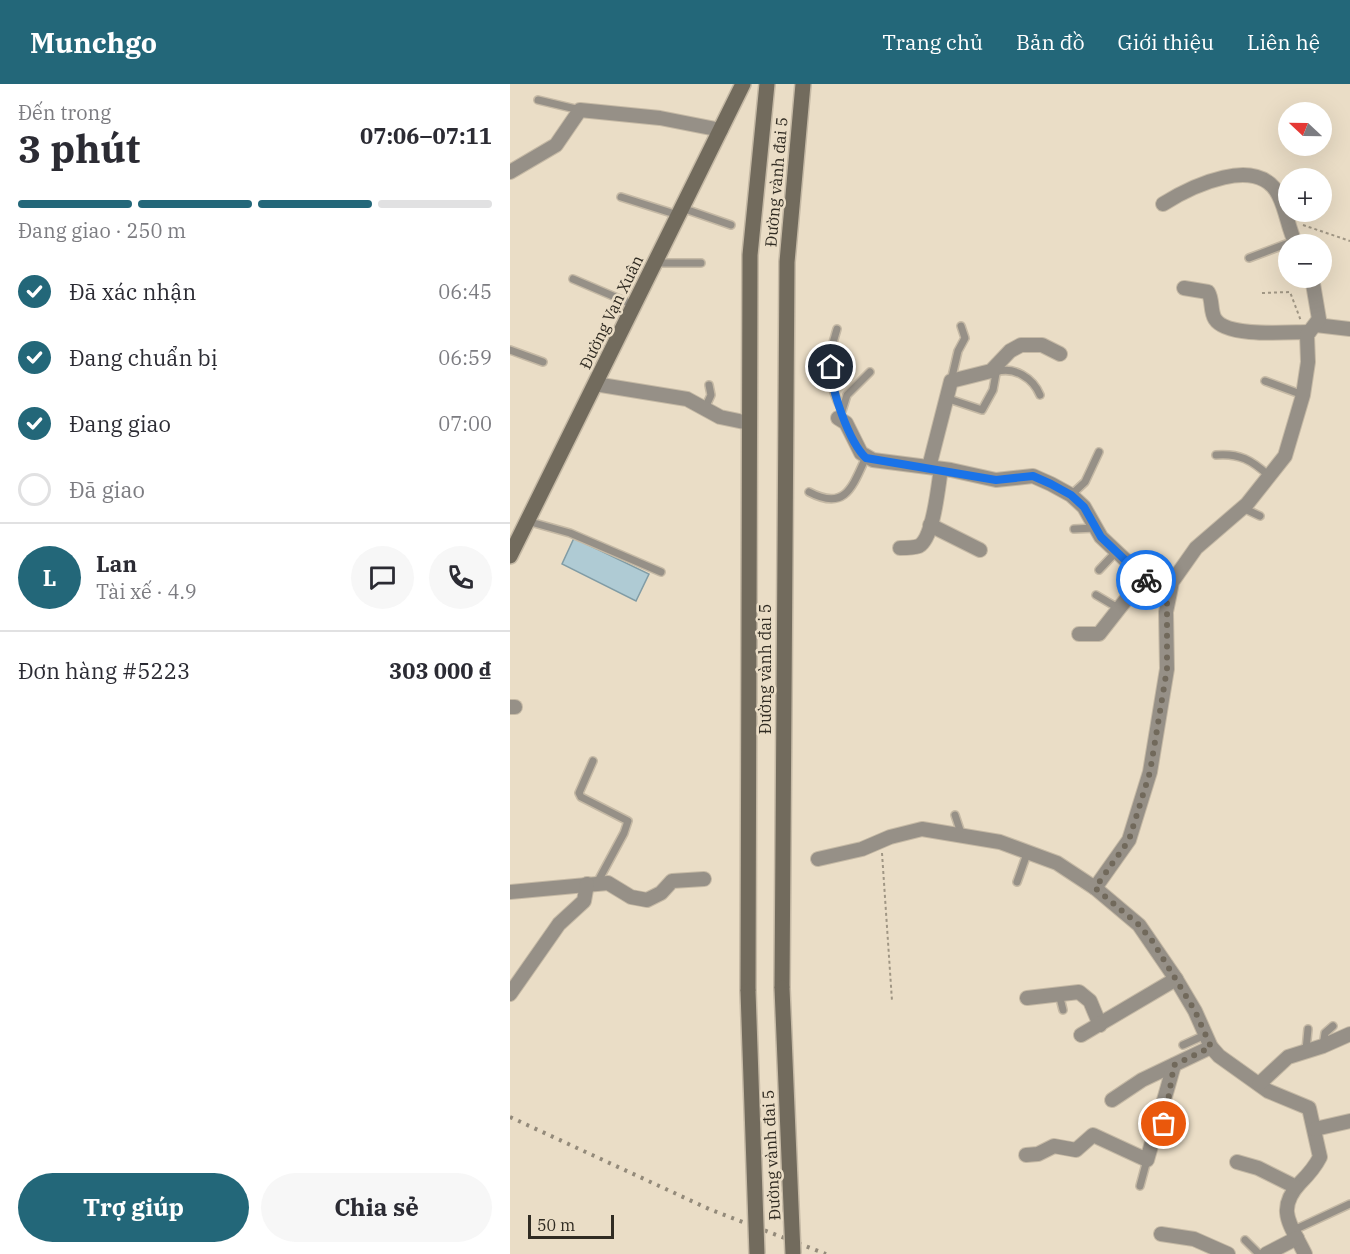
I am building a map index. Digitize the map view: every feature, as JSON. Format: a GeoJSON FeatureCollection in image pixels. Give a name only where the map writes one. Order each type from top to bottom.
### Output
{"type":"FeatureCollection","features":[{"type":"Feature","properties":{"kind":"main road","name":"Đường Vạn Xuân"},"geometry":{"type":"LineString","coordinates":[[512,547],[527,521],[743,84]]}},
{"type":"Feature","properties":{"kind":"main road","name":"Đường vành đai 5"},"geometry":{"type":"LineString","coordinates":[[757,1254],[748,991],[750,255],[767,84]]}},
{"type":"Feature","properties":{"kind":"main road","name":"Đường vành đai 5"},"geometry":{"type":"LineString","coordinates":[[793,1254],[782,988],[787,262],[803,84]]}},
{"type":"Feature","properties":{"kind":"street"},"geometry":{"type":"LineString","coordinates":[[510,172],[556,145],[580,110],[643,115],[721,130]]}},
{"type":"Feature","properties":{"kind":"street"},"geometry":{"type":"LineString","coordinates":[[1163,204],[1203,182],[1218,178],[1246,176],[1264,181],[1278,194]]}},
{"type":"Feature","properties":{"kind":"street"},"geometry":{"type":"LineString","coordinates":[[1184,288],[1208,292],[1214,317],[1224,327],[1259,333],[1350,329]]}},
{"type":"Feature","properties":{"kind":"street"},"geometry":{"type":"LineString","coordinates":[[1095,888],[1129,840],[1150,772],[1167,669],[1167,600],[1172,582],[1196,548],[1243,508],[1285,456],[1303,395],[1310,329],[1318,306],[1314,288]]}},
{"type":"Feature","properties":{"kind":"street"},"geometry":{"type":"LineString","coordinates":[[900,548],[916,547],[922,543],[930,525],[935,468],[946,398],[951,381],[975,377],[997,369],[1010,351],[1029,343],[1042,345],[1060,354]]}},
{"type":"Feature","properties":{"kind":"street"},"geometry":{"type":"LineString","coordinates":[[595,384],[687,399],[731,421],[744,422]]}},
{"type":"Feature","properties":{"kind":"street"},"geometry":{"type":"LineString","coordinates":[[841,415],[866,458],[996,480],[1033,476],[1071,495],[1084,507],[1096,528],[1116,552],[1167,600]]}},
{"type":"Feature","properties":{"kind":"street"},"geometry":{"type":"LineString","coordinates":[[930,525],[980,550]]}},
{"type":"Feature","properties":{"kind":"street"},"geometry":{"type":"LineString","coordinates":[[1079,634],[1099,634],[1118,608],[1146,580]]}},
{"type":"Feature","properties":{"kind":"street"},"geometry":{"type":"LineString","coordinates":[[818,859],[862,849],[922,829],[1000,842],[1028,851],[1057,863],[1095,888],[1139,925],[1176,979],[1195,1011],[1208,1041],[1228,1064],[1276,1095],[1309,1108],[1320,1157],[1286,1203],[1295,1234],[1305,1254]]}},
{"type":"Feature","properties":{"kind":"street"},"geometry":{"type":"LineString","coordinates":[[510,892],[608,883],[631,897],[647,900],[661,893],[672,881],[704,879]]}},
{"type":"Feature","properties":{"kind":"street"},"geometry":{"type":"LineString","coordinates":[[510,994],[559,924],[584,902],[592,884]]}},
{"type":"Feature","properties":{"kind":"street"},"geometry":{"type":"LineString","coordinates":[[1081,1035],[1176,979]]}},
{"type":"Feature","properties":{"kind":"street"},"geometry":{"type":"LineString","coordinates":[[1027,998],[1079,992],[1086,994],[1100,1025]]}},
{"type":"Feature","properties":{"kind":"street"},"geometry":{"type":"LineString","coordinates":[[1259,1084],[1288,1057],[1323,1046],[1350,1034]]}},
{"type":"Feature","properties":{"kind":"street"},"geometry":{"type":"LineString","coordinates":[[1112,1100],[1174,1065],[1208,1041]]}},
{"type":"Feature","properties":{"kind":"street"},"geometry":{"type":"LineString","coordinates":[[1026,1155],[1038,1154],[1054,1146],[1076,1150],[1093,1135],[1147,1160],[1174,1065]]}},
{"type":"Feature","properties":{"kind":"street"},"geometry":{"type":"LineString","coordinates":[[1315,1129],[1350,1121]]}},
{"type":"Feature","properties":{"kind":"street"},"geometry":{"type":"LineString","coordinates":[[1237,1162],[1258,1168],[1296,1187]]}},
{"type":"Feature","properties":{"kind":"street"},"geometry":{"type":"LineString","coordinates":[[1161,1234],[1194,1239],[1228,1254]]}},
{"type":"Feature","properties":{"kind":"street"},"geometry":{"type":"LineString","coordinates":[[1266,1254],[1295,1234]]}},
{"type":"Feature","properties":{"kind":"lane"},"geometry":{"type":"LineString","coordinates":[[538,100],[580,110]]}},
{"type":"Feature","properties":{"kind":"lane"},"geometry":{"type":"LineString","coordinates":[[621,197],[731,225]]}},
{"type":"Feature","properties":{"kind":"lane"},"geometry":{"type":"LineString","coordinates":[[1249,258],[1278,249]]}},
{"type":"Feature","properties":{"kind":"lane"},"geometry":{"type":"LineString","coordinates":[[655,263],[701,263]]}},
{"type":"Feature","properties":{"kind":"lane"},"geometry":{"type":"LineString","coordinates":[[573,279],[634,305]]}},
{"type":"Feature","properties":{"kind":"lane"},"geometry":{"type":"LineString","coordinates":[[951,381],[958,351],[965,338],[961,326]]}},
{"type":"Feature","properties":{"kind":"lane"},"geometry":{"type":"LineString","coordinates":[[837,329],[831,346],[831,384],[841,415]]}},
{"type":"Feature","properties":{"kind":"lane"},"geometry":{"type":"LineString","coordinates":[[510,350],[543,362]]}},
{"type":"Feature","properties":{"kind":"lane"},"geometry":{"type":"LineString","coordinates":[[946,398],[982,410],[993,390],[997,369],[1016,371],[1035,384],[1040,395]]}},
{"type":"Feature","properties":{"kind":"lane"},"geometry":{"type":"LineString","coordinates":[[841,415],[847,394],[870,372]]}},
{"type":"Feature","properties":{"kind":"lane"},"geometry":{"type":"LineString","coordinates":[[1265,381],[1303,395]]}},
{"type":"Feature","properties":{"kind":"lane"},"geometry":{"type":"LineString","coordinates":[[705,408],[711,395],[709,386]]}},
{"type":"Feature","properties":{"kind":"lane"},"geometry":{"type":"LineString","coordinates":[[1071,495],[1085,482],[1099,452]]}},
{"type":"Feature","properties":{"kind":"lane"},"geometry":{"type":"LineString","coordinates":[[1216,455],[1230,454],[1244,457],[1269,476]]}},
{"type":"Feature","properties":{"kind":"lane"},"geometry":{"type":"LineString","coordinates":[[809,492],[831,501],[842,498],[849,490],[866,458]]}},
{"type":"Feature","properties":{"kind":"lane"},"geometry":{"type":"LineString","coordinates":[[1243,508],[1260,516]]}},
{"type":"Feature","properties":{"kind":"lane"},"geometry":{"type":"LineString","coordinates":[[527,521],[570,533],[661,572]]}},
{"type":"Feature","properties":{"kind":"lane"},"geometry":{"type":"LineString","coordinates":[[1074,529],[1096,528]]}},
{"type":"Feature","properties":{"kind":"lane"},"geometry":{"type":"LineString","coordinates":[[1099,570],[1116,552]]}},
{"type":"Feature","properties":{"kind":"lane"},"geometry":{"type":"LineString","coordinates":[[1096,595],[1118,608]]}},
{"type":"Feature","properties":{"kind":"lane"},"geometry":{"type":"LineString","coordinates":[[592,884],[624,833],[628,821],[579,793],[593,761]]}},
{"type":"Feature","properties":{"kind":"lane"},"geometry":{"type":"LineString","coordinates":[[956,815],[962,836]]}},
{"type":"Feature","properties":{"kind":"lane"},"geometry":{"type":"LineString","coordinates":[[1017,882],[1028,851]]}},
{"type":"Feature","properties":{"kind":"lane"},"geometry":{"type":"LineString","coordinates":[[1059,994],[1063,1010]]}},
{"type":"Feature","properties":{"kind":"lane"},"geometry":{"type":"LineString","coordinates":[[1323,1046],[1324,1033],[1333,1026]]}},
{"type":"Feature","properties":{"kind":"lane"},"geometry":{"type":"LineString","coordinates":[[1306,1050],[1308,1029]]}},
{"type":"Feature","properties":{"kind":"lane"},"geometry":{"type":"LineString","coordinates":[[1183,1045],[1208,1041]]}},
{"type":"Feature","properties":{"kind":"lane"},"geometry":{"type":"LineString","coordinates":[[1166,1135],[1162,1129],[1168,1109],[1169,1084]]}},
{"type":"Feature","properties":{"kind":"lane"},"geometry":{"type":"LineString","coordinates":[[1140,1186],[1147,1160]]}},
{"type":"Feature","properties":{"kind":"lane"},"geometry":{"type":"LineString","coordinates":[[1295,1234],[1350,1204]]}},
{"type":"Feature","properties":{"kind":"lane"},"geometry":{"type":"LineString","coordinates":[[1245,1240],[1258,1254]]}},
{"type":"Feature","properties":{"kind":"path"},"geometry":{"type":"LineString","coordinates":[[1297,222],[1350,241]]}},
{"type":"Feature","properties":{"kind":"path"},"geometry":{"type":"LineString","coordinates":[[1262,293],[1290,292],[1310,329]]}},
{"type":"Feature","properties":{"kind":"path"},"geometry":{"type":"LineString","coordinates":[[881,841],[892,1000]]}},
{"type":"Feature","properties":{"kind":"building"},"geometry":{"type":"Polygon","coordinates":[[[574,538],[649,574],[636,601],[562,564],[574,538]]]}},
{"type":"Feature","properties":{"kind":"railway"},"geometry":{"type":"LineString","coordinates":[[510,1117],[709,1209],[826,1254]]}},
{"type":"Feature","properties":{"kind":"way so far"},"geometry":{"type":"LineString","coordinates":[[1146,580],[1167,600],[1165,630],[1167,669],[1158,733],[1150,772],[1129,840],[1095,888],[1139,925],[1153,942],[1195,1011],[1211,1047],[1174,1065],[1164,1124]]}},
{"type":"Feature","properties":{"kind":"route"},"geometry":{"type":"LineString","coordinates":[[831,367],[831,384],[842,410],[843,419],[866,458],[951,470],[996,480],[1033,476],[1071,495],[1084,507],[1101,537],[1146,580]]}}]}
